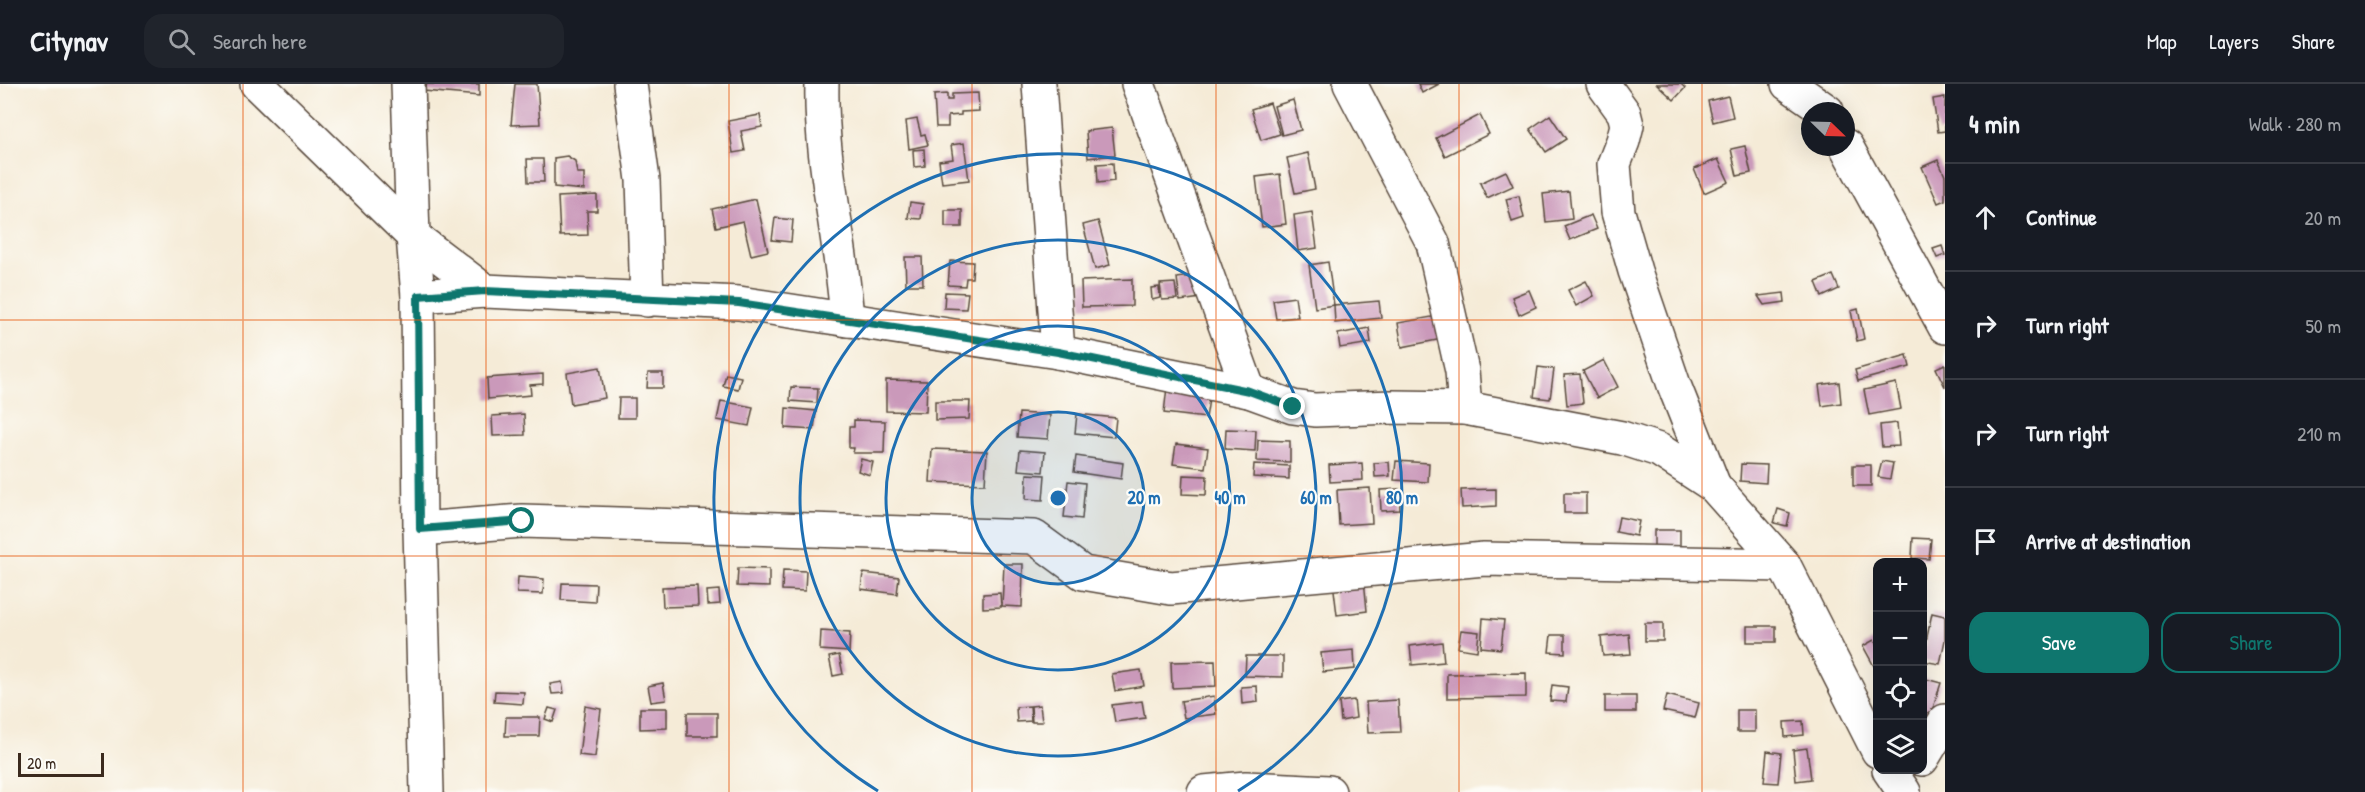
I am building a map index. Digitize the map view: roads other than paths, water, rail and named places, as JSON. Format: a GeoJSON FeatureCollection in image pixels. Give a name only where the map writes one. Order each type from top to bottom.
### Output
{"type":"FeatureCollection","features":[{"type":"Feature","properties":{"kind":"street"},"geometry":{"type":"LineString","coordinates":[[257,84],[413,236],[485,291]]}},
{"type":"Feature","properties":{"kind":"street"},"geometry":{"type":"LineString","coordinates":[[408,84],[413,236],[418,296],[420,529],[427,792]]}},
{"type":"Feature","properties":{"kind":"street"},"geometry":{"type":"LineString","coordinates":[[630,84],[643,180],[647,300]]}},
{"type":"Feature","properties":{"kind":"street"},"geometry":{"type":"LineString","coordinates":[[822,84],[821,124],[844,280],[847,320]]}},
{"type":"Feature","properties":{"kind":"street"},"geometry":{"type":"LineString","coordinates":[[1039,84],[1058,352]]}},
{"type":"Feature","properties":{"kind":"street"},"geometry":{"type":"LineString","coordinates":[[1138,84],[1249,391]]}},
{"type":"Feature","properties":{"kind":"street"},"geometry":{"type":"LineString","coordinates":[[1350,84],[1433,243],[1462,371],[1465,408]]}},
{"type":"Feature","properties":{"kind":"street"},"geometry":{"type":"LineString","coordinates":[[1603,84],[1624,113],[1627,125],[1614,164],[1615,189],[1621,222],[1638,281],[1674,385],[1714,486]]}},
{"type":"Feature","properties":{"kind":"street"},"geometry":{"type":"LineString","coordinates":[[1788,84],[1814,102]]}},
{"type":"Feature","properties":{"kind":"street"},"geometry":{"type":"LineString","coordinates":[[1851,156],[1945,327]]}},
{"type":"Feature","properties":{"kind":"street"},"geometry":{"type":"LineString","coordinates":[[418,296],[485,291],[739,303],[1058,352],[1249,391],[1293,407],[1315,411],[1392,407],[1465,408],[1622,438],[1659,450],[1714,486],[1784,565],[1873,741]]}},
{"type":"Feature","properties":{"kind":"street"},"geometry":{"type":"LineString","coordinates":[[420,529],[522,521],[1034,537],[1083,573],[1171,588],[1484,559],[1784,565]]}},
{"type":"Feature","properties":{"kind":"street"},"geometry":{"type":"LineString","coordinates":[[1927,752],[1945,721]]}},
{"type":"Feature","properties":{"kind":"street"},"geometry":{"type":"LineString","coordinates":[[1892,774],[1905,792],[1915,774]]}},
{"type":"Feature","properties":{"kind":"street"},"geometry":{"type":"LineString","coordinates":[[1204,792],[1246,788],[1329,792]]}}]}
